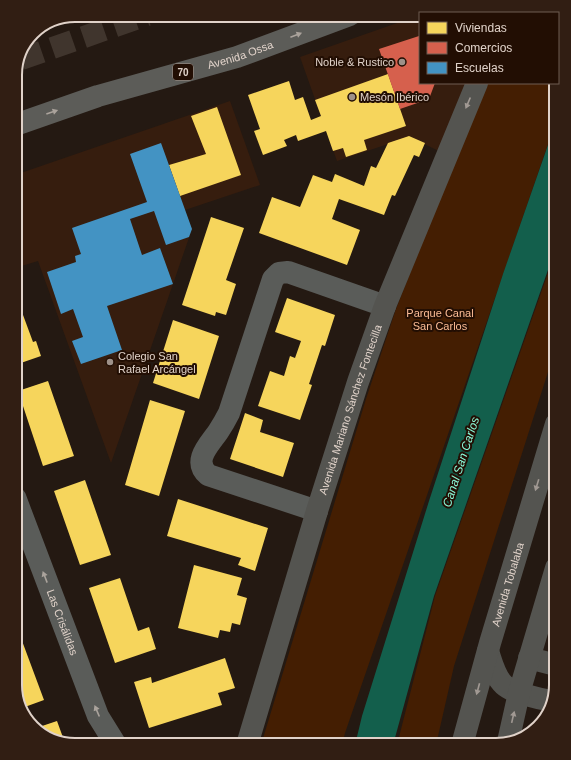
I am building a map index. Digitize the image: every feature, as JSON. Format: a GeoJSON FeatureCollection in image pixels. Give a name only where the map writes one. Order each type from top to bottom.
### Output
{"type":"FeatureCollection","features":[{"type":"Feature","properties":{"kind":"main road","name":"Avenida Ossa"},"geometry":{"type":"LineString","coordinates":[[22,123],[98,96],[236,58],[331,22]]}},
{"type":"Feature","properties":{"kind":"street","name":"Avenida Mariano Sánchez Fontecilla"},"geometry":{"type":"LineString","coordinates":[[249,738],[317,512],[356,389],[385,306],[477,84]]}},
{"type":"Feature","properties":{"kind":"street"},"geometry":{"type":"LineString","coordinates":[[317,512],[208,475],[204,471],[201,460],[203,454],[229,413],[273,279],[279,273],[288,272],[385,306]]}},
{"type":"Feature","properties":{"kind":"street","name":"Avenida Tobalaba"},"geometry":{"type":"LineString","coordinates":[[464,738],[549,446]]}},
{"type":"Feature","properties":{"kind":"street","name":"Las Crisálidas"},"geometry":{"type":"LineString","coordinates":[[22,515],[98,716],[112,738]]}},
{"type":"Feature","properties":{"kind":"street"},"geometry":{"type":"LineString","coordinates":[[509,736],[519,693],[549,591]]}},
{"type":"Feature","properties":{"kind":"street"},"geometry":{"type":"LineString","coordinates":[[488,652],[496,673],[504,686],[519,693],[547,700]]}},
{"type":"Feature","properties":{"kind":"street"},"geometry":{"type":"LineString","coordinates":[[529,658],[549,663]]}},
{"type":"Feature","properties":{"kind":"shaded area"},"geometry":{"type":"Polygon","coordinates":[[[400,22],[419,22],[419,84],[466,84],[439,151],[409,137],[337,161],[300,57],[400,22]]]}},
{"type":"Feature","properties":{"kind":"shaded area","name":"Colegio San Rafael Arcángel"},"geometry":{"type":"Polygon","coordinates":[[[230,101],[260,185],[185,210],[192,229],[111,463],[38,261],[22,266],[22,173],[230,101]]]}},
{"type":"Feature","properties":{"kind":"green space","name":"Parque Canal San Carlos"},"geometry":{"type":"Polygon","coordinates":[[[485,84],[549,84],[549,141],[344,738],[263,738],[366,399],[396,309],[485,84]]]}},
{"type":"Feature","properties":{"kind":"green space"},"geometry":{"type":"Polygon","coordinates":[[[549,270],[549,369],[454,666],[438,738],[399,738],[435,596],[549,270]]]}},
{"type":"Feature","properties":{"kind":"water","name":"Canal San Carlos"},"geometry":{"type":"Polygon","coordinates":[[[549,142],[549,267],[434,596],[395,738],[357,738],[362,716],[429,501],[503,274],[549,142]]]}},
{"type":"Feature","properties":{"kind":"building: Viviendas"},"geometry":{"type":"Polygon","coordinates":[[[388,74],[406,126],[364,140],[367,150],[346,157],[343,148],[333,151],[326,131],[298,141],[296,135],[284,140],[287,146],[263,155],[254,131],[260,129],[248,95],[289,81],[295,100],[303,97],[311,120],[321,116],[315,100],[388,74]]]}},
{"type":"Feature","properties":{"kind":"building: Viviendas"},"geometry":{"type":"Polygon","coordinates":[[[217,107],[241,175],[180,196],[169,165],[206,154],[191,116],[217,107]]]}},
{"type":"Feature","properties":{"kind":"building: Viviendas"},"geometry":{"type":"Polygon","coordinates":[[[409,136],[425,143],[419,157],[414,155],[395,196],[392,195],[384,215],[339,199],[332,219],[360,230],[347,265],[259,233],[272,197],[300,207],[313,175],[332,182],[335,174],[364,186],[371,166],[376,168],[388,143],[409,136]]]}},
{"type":"Feature","properties":{"kind":"building: Viviendas"},"geometry":{"type":"Polygon","coordinates":[[[211,217],[244,228],[226,280],[236,284],[226,315],[216,312],[215,316],[182,305],[211,217]]]}},
{"type":"Feature","properties":{"kind":"building: Viviendas"},"geometry":{"type":"Polygon","coordinates":[[[287,298],[335,315],[325,346],[322,345],[309,384],[312,385],[300,420],[258,406],[270,371],[284,376],[290,356],[295,358],[301,341],[275,332],[287,298]]]}},
{"type":"Feature","properties":{"kind":"building: Viviendas"},"geometry":{"type":"Polygon","coordinates":[[[22,312],[33,342],[36,341],[41,356],[22,363],[22,312]]]}},
{"type":"Feature","properties":{"kind":"building: Viviendas"},"geometry":{"type":"Polygon","coordinates":[[[173,320],[219,336],[199,399],[153,383],[173,320]]]}},
{"type":"Feature","properties":{"kind":"building: Viviendas"},"geometry":{"type":"Polygon","coordinates":[[[48,381],[74,456],[43,466],[22,403],[22,390],[48,381]]]}},
{"type":"Feature","properties":{"kind":"building: Viviendas"},"geometry":{"type":"Polygon","coordinates":[[[150,400],[185,411],[159,496],[125,485],[150,400]]]}},
{"type":"Feature","properties":{"kind":"building: Viviendas"},"geometry":{"type":"Polygon","coordinates":[[[245,413],[263,420],[260,432],[294,443],[283,477],[230,459],[245,413]]]}},
{"type":"Feature","properties":{"kind":"building: Viviendas"},"geometry":{"type":"Polygon","coordinates":[[[85,480],[111,555],[80,565],[54,491],[85,480]]]}},
{"type":"Feature","properties":{"kind":"building: Viviendas"},"geometry":{"type":"Polygon","coordinates":[[[178,499],[268,528],[255,571],[238,565],[241,558],[167,536],[178,499]]]}},
{"type":"Feature","properties":{"kind":"building: Viviendas"},"geometry":{"type":"Polygon","coordinates":[[[194,565],[242,578],[237,595],[247,598],[240,625],[232,623],[230,632],[220,630],[218,638],[178,628],[194,565]]]}},
{"type":"Feature","properties":{"kind":"building: Viviendas"},"geometry":{"type":"Polygon","coordinates":[[[120,578],[138,631],[149,627],[156,649],[115,663],[89,588],[120,578]]]}},
{"type":"Feature","properties":{"kind":"building: Viviendas"},"geometry":{"type":"Polygon","coordinates":[[[22,641],[44,700],[26,706],[22,692],[22,641]]]}},
{"type":"Feature","properties":{"kind":"building: Viviendas"},"geometry":{"type":"Polygon","coordinates":[[[225,658],[235,688],[218,693],[222,705],[149,728],[134,682],[151,677],[152,683],[225,658]]]}},
{"type":"Feature","properties":{"kind":"building: Viviendas"},"geometry":{"type":"Polygon","coordinates":[[[57,721],[63,736],[48,731],[42,726],[57,721]]]}},
{"type":"Feature","properties":{"kind":"building: Comercios","name":"Noble & Rustico"},"geometry":{"type":"Polygon","coordinates":[[[419,36],[419,84],[435,84],[429,99],[400,109],[379,49],[419,36]]]}},
{"type":"Feature","properties":{"kind":"building: Escuelas"},"geometry":{"type":"Polygon","coordinates":[[[161,143],[192,229],[189,237],[166,245],[154,211],[130,219],[142,255],[160,248],[173,284],[107,306],[122,350],[81,364],[72,341],[83,337],[73,309],[61,314],[47,272],[76,262],[75,256],[81,254],[72,228],[147,202],[130,154],[161,143]]]}},
{"type":"Feature","properties":{"kind":"tunnel"},"geometry":{"type":"LineString","coordinates":[[25,58],[127,22]]}},
{"type":"Feature","properties":{"kind":"place","name":"Noble & Rustico"},"geometry":{"type":"Point","coordinates":[402,62]}},
{"type":"Feature","properties":{"kind":"place","name":"Mesón Ibérico"},"geometry":{"type":"Point","coordinates":[352,97]}},
{"type":"Feature","properties":{"kind":"place","name":"Colegio San Rafael Arcángel"},"geometry":{"type":"Point","coordinates":[110,362]}}]}
